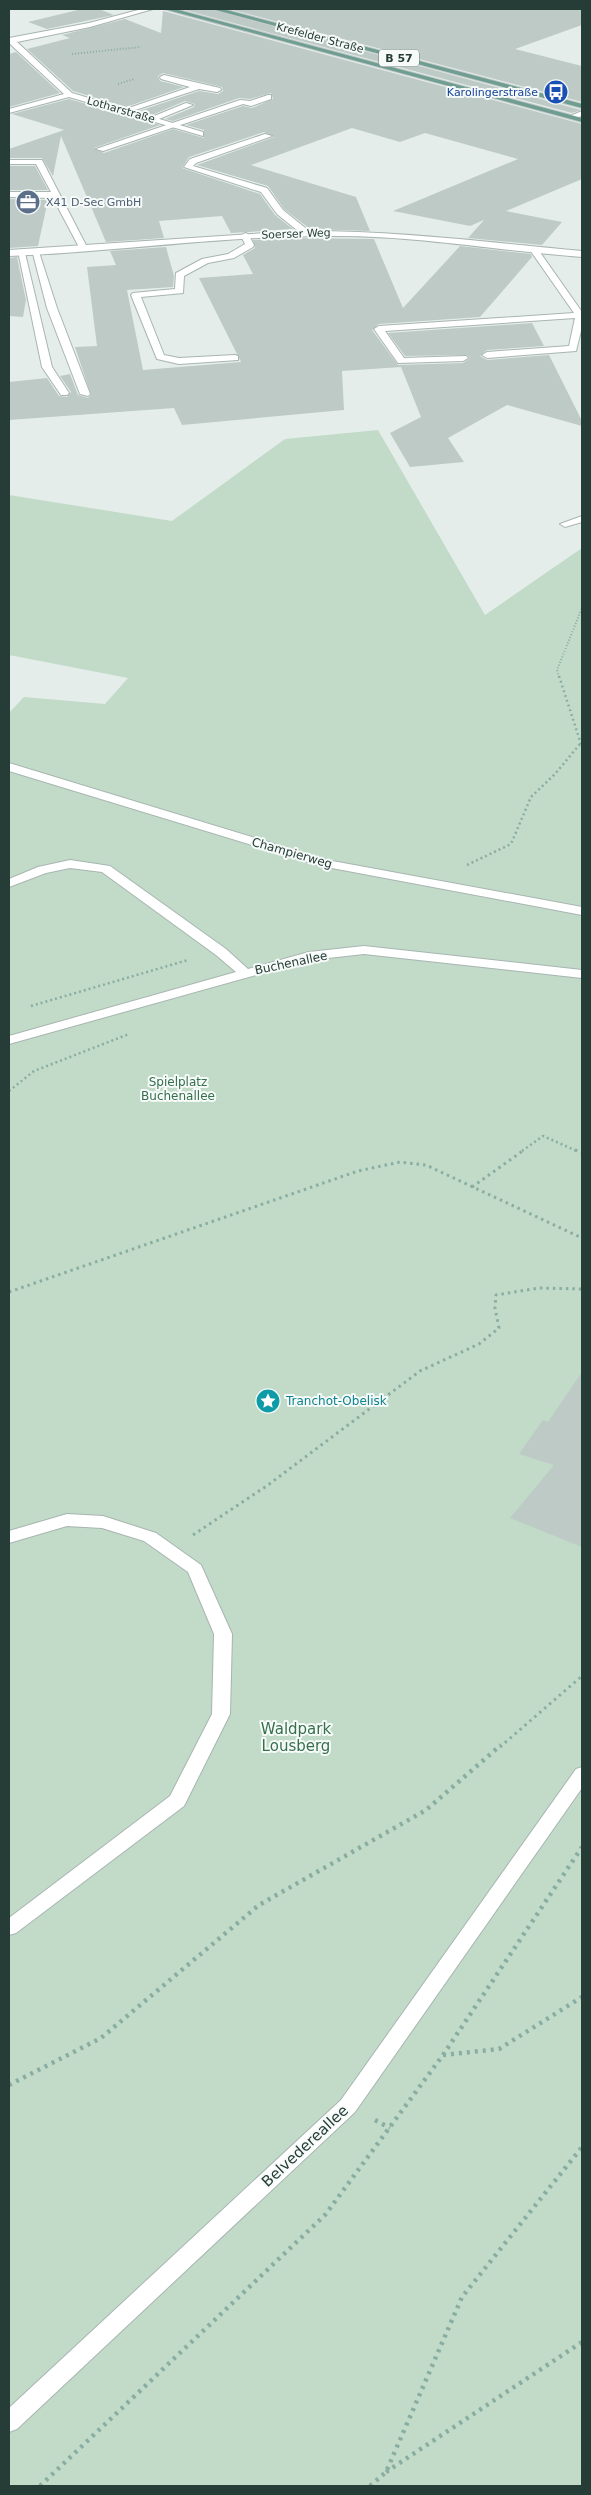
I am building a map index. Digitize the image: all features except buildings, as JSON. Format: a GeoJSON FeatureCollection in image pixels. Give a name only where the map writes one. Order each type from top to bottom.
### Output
{"type":"FeatureCollection","features":[{"type":"Feature","properties":{"kind":"main road","name":"Krefelder Straße"},"geometry":{"type":"LineString","coordinates":[[168,9],[582,120]]}},
{"type":"Feature","properties":{"kind":"main road","name":"Krefelder Straße"},"geometry":{"type":"LineString","coordinates":[[216,9],[582,106]]}},
{"type":"Feature","properties":{"kind":"street"},"geometry":{"type":"LineString","coordinates":[[10,40],[90,25],[149,9]]}},
{"type":"Feature","properties":{"kind":"street","name":"Lotharstraße"},"geometry":{"type":"LineString","coordinates":[[10,40],[70,96],[200,134]]}},
{"type":"Feature","properties":{"kind":"street"},"geometry":{"type":"LineString","coordinates":[[164,77],[198,87],[217,90]]}},
{"type":"Feature","properties":{"kind":"street"},"geometry":{"type":"LineString","coordinates":[[126,112],[198,87]]}},
{"type":"Feature","properties":{"kind":"street","name":"Lotharstraße"},"geometry":{"type":"LineString","coordinates":[[9,111],[70,96]]}},
{"type":"Feature","properties":{"kind":"street","name":"Lotharstraße"},"geometry":{"type":"LineString","coordinates":[[100,149],[243,102],[250,104],[268,97]]}},
{"type":"Feature","properties":{"kind":"street"},"geometry":{"type":"LineString","coordinates":[[150,119],[189,105]]}},
{"type":"Feature","properties":{"kind":"street"},"geometry":{"type":"LineString","coordinates":[[572,117],[582,113]]}},
{"type":"Feature","properties":{"kind":"street"},"geometry":{"type":"LineString","coordinates":[[268,136],[193,161],[188,166],[264,190],[280,212],[306,233]]}},
{"type":"Feature","properties":{"kind":"street"},"geometry":{"type":"LineString","coordinates":[[9,162],[39,162],[84,249]]}},
{"type":"Feature","properties":{"kind":"street"},"geometry":{"type":"LineString","coordinates":[[9,196],[57,195]]}},
{"type":"Feature","properties":{"kind":"street","name":"Soerser Weg"},"geometry":{"type":"LineString","coordinates":[[9,253],[306,233],[418,236],[582,254]]}},
{"type":"Feature","properties":{"kind":"street"},"geometry":{"type":"LineString","coordinates":[[235,358],[179,360],[160,357],[136,295],[180,291],[179,275],[205,261],[231,256],[250,245],[245,236]]}},
{"type":"Feature","properties":{"kind":"street"},"geometry":{"type":"LineString","coordinates":[[487,355],[573,349],[580,315],[534,250]]}},
{"type":"Feature","properties":{"kind":"street"},"geometry":{"type":"LineString","coordinates":[[21,252],[47,367],[64,393]]}},
{"type":"Feature","properties":{"kind":"street"},"geometry":{"type":"LineString","coordinates":[[35,252],[52,308],[85,394]]}},
{"type":"Feature","properties":{"kind":"street"},"geometry":{"type":"LineString","coordinates":[[463,358],[401,361],[378,329],[580,315]]}},
{"type":"Feature","properties":{"kind":"street"},"geometry":{"type":"LineString","coordinates":[[565,524],[582,519]]}},
{"type":"Feature","properties":{"kind":"street","name":"Champierweg"},"geometry":{"type":"LineString","coordinates":[[9,767],[325,864],[582,911]]}},
{"type":"Feature","properties":{"kind":"street"},"geometry":{"type":"LineString","coordinates":[[9,883],[42,870],[70,864],[106,869],[221,952],[246,973]]}},
{"type":"Feature","properties":{"kind":"street","name":"Buchenallee"},"geometry":{"type":"LineString","coordinates":[[9,1040],[309,956],[364,950],[582,974]]}},
{"type":"Feature","properties":{"kind":"street"},"geometry":{"type":"LineString","coordinates":[[9,1537],[66,1520],[103,1522],[150,1537],[195,1569],[223,1634],[221,1714],[177,1801],[9,1928]]}},
{"type":"Feature","properties":{"kind":"street","name":"Belvedereallee"},"geometry":{"type":"LineString","coordinates":[[9,2422],[348,2106],[582,1774]]}},
{"type":"Feature","properties":{"kind":"path"},"geometry":{"type":"LineString","coordinates":[[31,59],[141,47]]}},
{"type":"Feature","properties":{"kind":"path"},"geometry":{"type":"LineString","coordinates":[[430,883],[510,844],[531,797],[555,774],[581,744],[557,670],[582,608]]}},
{"type":"Feature","properties":{"kind":"path"},"geometry":{"type":"LineString","coordinates":[[28,1006],[180,962]]}},
{"type":"Feature","properties":{"kind":"path"},"geometry":{"type":"LineString","coordinates":[[472,1187],[542,1136],[582,1153]]}},
{"type":"Feature","properties":{"kind":"path"},"geometry":{"type":"LineString","coordinates":[[9,1292],[39,1280],[358,1171],[400,1162],[426,1165],[582,1238]]}},
{"type":"Feature","properties":{"kind":"path"},"geometry":{"type":"LineString","coordinates":[[169,1551],[268,1485],[420,1371],[479,1344],[498,1328],[495,1308],[496,1295],[517,1289],[543,1287],[582,1289]]}},
{"type":"Feature","properties":{"kind":"path"},"geometry":{"type":"LineString","coordinates":[[9,2086],[101,2038],[259,1905],[426,1810],[582,1676]]}},
{"type":"Feature","properties":{"kind":"path"},"geometry":{"type":"LineString","coordinates":[[40,2486],[326,2215],[443,2055],[582,1847]]}},
{"type":"Feature","properties":{"kind":"path"},"geometry":{"type":"LineString","coordinates":[[443,2055],[499,2049],[582,1997]]}},
{"type":"Feature","properties":{"kind":"path"},"geometry":{"type":"LineString","coordinates":[[386,2472],[462,2297],[582,2147]]}},
{"type":"Feature","properties":{"kind":"path"},"geometry":{"type":"LineString","coordinates":[[370,2486],[386,2472],[582,2342]]}},
{"type":"Feature","properties":{"kind":"green space","name":"Waldpark Lousberg"},"geometry":{"type":"Polygon","coordinates":[[[378,430],[485,615],[582,548],[582,2486],[9,2486],[9,713],[24,697],[105,704],[128,678],[9,655],[9,495],[172,521],[285,439],[378,430]]]}},
{"type":"Feature","properties":{"kind":"place","name":"Karolingerstraße"},"geometry":{"type":"Point","coordinates":[556,92]}},
{"type":"Feature","properties":{"kind":"place","name":"X41 D-Sec GmbH"},"geometry":{"type":"Point","coordinates":[28,202]}},
{"type":"Feature","properties":{"kind":"place","name":"Tranchot-Obelisk"},"geometry":{"type":"Point","coordinates":[268,1401]}},
{"type":"Feature","properties":{"kind":"park label","name":"Spielplatz Buchenallee"},"geometry":{"type":"Point","coordinates":[178,1089]}}]}
